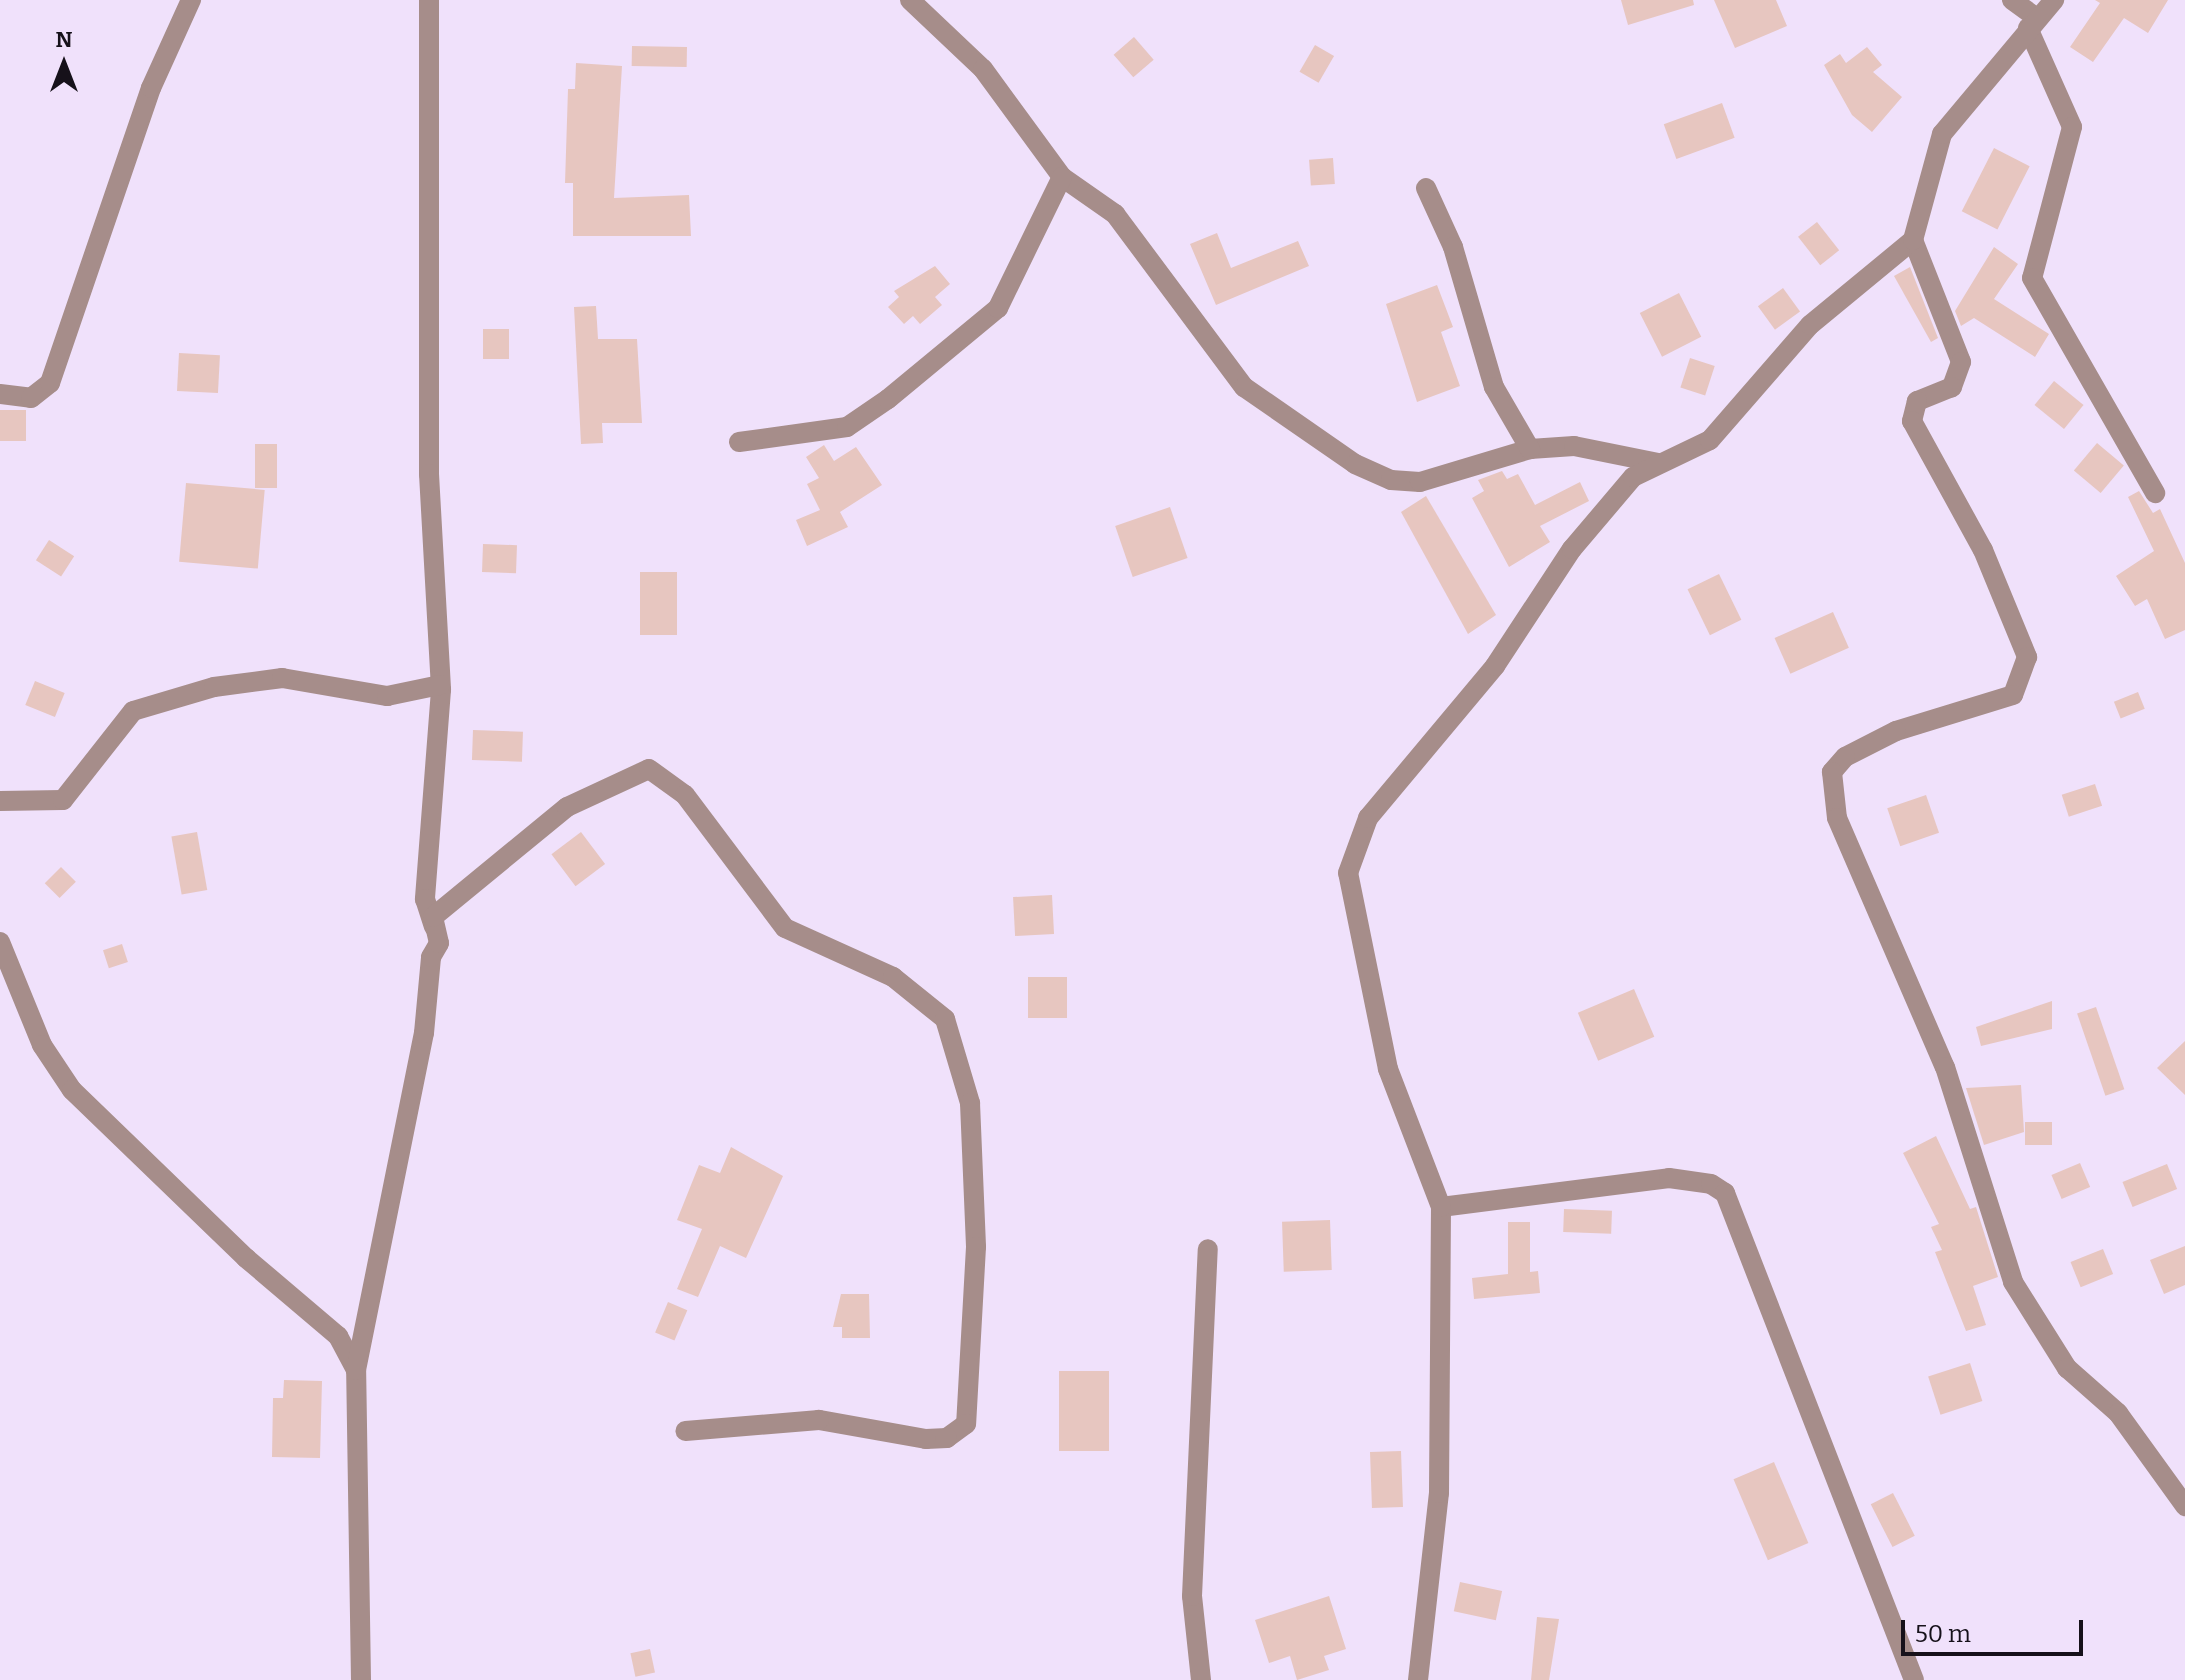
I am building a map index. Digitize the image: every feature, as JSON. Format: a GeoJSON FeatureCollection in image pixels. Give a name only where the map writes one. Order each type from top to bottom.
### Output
{"type":"FeatureCollection","features":[{"type":"Feature","properties":{"kind":"street"},"geometry":{"type":"LineString","coordinates":[[0,394],[31,398],[50,383],[151,88],[191,0]]}},
{"type":"Feature","properties":{"kind":"street"},"geometry":{"type":"LineString","coordinates":[[429,0],[429,474],[440,685],[425,899],[439,943]]}},
{"type":"Feature","properties":{"kind":"street"},"geometry":{"type":"LineString","coordinates":[[910,0],[983,69],[1062,177],[1115,214],[1244,387],[1355,464],[1391,480],[1420,482],[1530,449],[1574,446],[1658,463]]}},
{"type":"Feature","properties":{"kind":"street"},"geometry":{"type":"LineString","coordinates":[[2012,0],[2033,23],[2072,127],[2032,278],[2155,493]]}},
{"type":"Feature","properties":{"kind":"street"},"geometry":{"type":"LineString","coordinates":[[1418,1680],[1439,1493],[1441,1207],[1388,1069],[1348,873],[1368,818],[1495,666],[1572,549],[1633,477],[1710,440],[1735,419],[1810,325],[1913,240],[1942,134],[2054,0]]}},
{"type":"Feature","properties":{"kind":"street"},"geometry":{"type":"LineString","coordinates":[[739,442],[847,427],[901,389],[998,308],[1062,177]]}},
{"type":"Feature","properties":{"kind":"street"},"geometry":{"type":"LineString","coordinates":[[1426,188],[1453,247],[1494,387],[1530,449]]}},
{"type":"Feature","properties":{"kind":"street"},"geometry":{"type":"LineString","coordinates":[[1913,240],[1961,362],[1952,387],[1917,401],[1912,421],[1983,550],[2027,657],[2013,695],[1896,731],[1845,757],[1832,772],[1837,818],[1945,1067],[2013,1282],[2067,1368],[2118,1413],[2185,1506]]}},
{"type":"Feature","properties":{"kind":"street"},"geometry":{"type":"LineString","coordinates":[[0,801],[63,800],[133,711],[214,687],[282,678],[387,696],[440,685]]}},
{"type":"Feature","properties":{"kind":"street"},"geometry":{"type":"LineString","coordinates":[[361,1680],[356,1370],[439,943],[433,917],[567,807],[656,769],[685,795],[785,928],[893,977],[945,1019],[970,1103],[976,1247],[966,1424],[947,1438],[926,1439],[819,1420],[685,1431]]}},
{"type":"Feature","properties":{"kind":"street"},"geometry":{"type":"LineString","coordinates":[[0,942],[42,1045],[72,1090],[246,1258],[338,1336],[356,1370]]}},
{"type":"Feature","properties":{"kind":"street"},"geometry":{"type":"LineString","coordinates":[[1441,1207],[1669,1178],[1725,1193],[1914,1680]]}},
{"type":"Feature","properties":{"kind":"street"},"geometry":{"type":"LineString","coordinates":[[1201,1680],[1192,1596],[1208,1249]]}},
{"type":"Feature","properties":{"kind":"building"},"geometry":{"type":"Polygon","coordinates":[[[1621,0],[1693,0],[1694,5],[1628,25],[1621,0]]]}},
{"type":"Feature","properties":{"kind":"building"},"geometry":{"type":"Polygon","coordinates":[[[1714,0],[1776,0],[1787,26],[1735,48],[1714,0]]]}},
{"type":"Feature","properties":{"kind":"building"},"geometry":{"type":"Polygon","coordinates":[[[2095,0],[2168,0],[2148,33],[2124,18],[2093,62],[2070,47],[2100,3],[2095,0]]]}},
{"type":"Feature","properties":{"kind":"building"},"geometry":{"type":"Polygon","coordinates":[[[1134,37],[1154,60],[1133,77],[1114,55],[1134,37]]]}},
{"type":"Feature","properties":{"kind":"building"},"geometry":{"type":"Polygon","coordinates":[[[1315,45],[1334,56],[1319,83],[1300,72],[1315,45]]]}},
{"type":"Feature","properties":{"kind":"building"},"geometry":{"type":"Polygon","coordinates":[[[632,46],[687,47],[687,67],[632,66],[632,46]]]}},
{"type":"Feature","properties":{"kind":"building"},"geometry":{"type":"Polygon","coordinates":[[[1867,47],[1882,65],[1873,72],[1902,97],[1872,132],[1852,115],[1824,65],[1840,54],[1846,63],[1867,47]]]}},
{"type":"Feature","properties":{"kind":"building"},"geometry":{"type":"Polygon","coordinates":[[[576,63],[622,66],[614,198],[689,195],[691,236],[573,236],[573,183],[565,183],[568,89],[575,89],[576,63]]]}},
{"type":"Feature","properties":{"kind":"building"},"geometry":{"type":"Polygon","coordinates":[[[1722,103],[1735,138],[1676,159],[1664,124],[1722,103]]]}},
{"type":"Feature","properties":{"kind":"building"},"geometry":{"type":"Polygon","coordinates":[[[1994,148],[2030,166],[1997,229],[1962,211],[1994,148]]]}},
{"type":"Feature","properties":{"kind":"building"},"geometry":{"type":"Polygon","coordinates":[[[1333,158],[1335,184],[1311,186],[1309,160],[1333,158]]]}},
{"type":"Feature","properties":{"kind":"building"},"geometry":{"type":"Polygon","coordinates":[[[1817,222],[1839,250],[1820,265],[1798,237],[1817,222]]]}},
{"type":"Feature","properties":{"kind":"building"},"geometry":{"type":"Polygon","coordinates":[[[1217,233],[1231,268],[1298,241],[1309,266],[1216,305],[1190,244],[1217,233]]]}},
{"type":"Feature","properties":{"kind":"building"},"geometry":{"type":"Polygon","coordinates":[[[1994,247],[2018,264],[1994,299],[2049,334],[2035,357],[1974,318],[1961,326],[1955,311],[1994,247]]]}},
{"type":"Feature","properties":{"kind":"building"},"geometry":{"type":"Polygon","coordinates":[[[935,266],[950,284],[935,297],[942,305],[920,324],[913,316],[904,324],[888,307],[899,297],[894,291],[935,266]]]}},
{"type":"Feature","properties":{"kind":"building"},"geometry":{"type":"Polygon","coordinates":[[[1910,267],[1938,338],[1931,342],[1894,276],[1910,267]]]}},
{"type":"Feature","properties":{"kind":"building"},"geometry":{"type":"Polygon","coordinates":[[[1437,285],[1453,327],[1441,332],[1460,386],[1417,402],[1386,304],[1437,285]]]}},
{"type":"Feature","properties":{"kind":"building"},"geometry":{"type":"Polygon","coordinates":[[[1783,288],[1800,311],[1775,330],[1758,306],[1783,288]]]}},
{"type":"Feature","properties":{"kind":"building"},"geometry":{"type":"Polygon","coordinates":[[[1679,293],[1701,337],[1662,357],[1640,313],[1679,293]]]}},
{"type":"Feature","properties":{"kind":"building"},"geometry":{"type":"Polygon","coordinates":[[[596,306],[598,339],[637,339],[642,423],[602,423],[603,443],[581,444],[574,307],[596,306]]]}},
{"type":"Feature","properties":{"kind":"building"},"geometry":{"type":"Polygon","coordinates":[[[483,329],[509,329],[509,359],[483,359],[483,329]]]}},
{"type":"Feature","properties":{"kind":"building"},"geometry":{"type":"Polygon","coordinates":[[[179,353],[220,355],[218,393],[177,391],[179,353]]]}},
{"type":"Feature","properties":{"kind":"building"},"geometry":{"type":"Polygon","coordinates":[[[1690,358],[1715,366],[1705,396],[1680,387],[1690,358]]]}},
{"type":"Feature","properties":{"kind":"building"},"geometry":{"type":"Polygon","coordinates":[[[2054,381],[2084,405],[2064,429],[2034,405],[2054,381]]]}},
{"type":"Feature","properties":{"kind":"building"},"geometry":{"type":"Polygon","coordinates":[[[0,410],[26,410],[26,441],[0,441],[0,410]]]}},
{"type":"Feature","properties":{"kind":"building"},"geometry":{"type":"Polygon","coordinates":[[[2097,443],[2124,465],[2101,493],[2074,471],[2097,443]]]}},
{"type":"Feature","properties":{"kind":"building"},"geometry":{"type":"Polygon","coordinates":[[[255,444],[277,444],[277,488],[255,488],[255,444]]]}},
{"type":"Feature","properties":{"kind":"building"},"geometry":{"type":"Polygon","coordinates":[[[824,445],[834,461],[856,447],[882,485],[840,512],[848,527],[807,546],[796,520],[820,510],[807,484],[819,478],[806,457],[824,445]]]}},
{"type":"Feature","properties":{"kind":"building"},"geometry":{"type":"Polygon","coordinates":[[[1502,471],[1507,479],[1518,474],[1535,505],[1580,482],[1589,501],[1540,526],[1550,542],[1509,567],[1472,498],[1484,491],[1478,480],[1502,471]]]}},
{"type":"Feature","properties":{"kind":"building"},"geometry":{"type":"Polygon","coordinates":[[[186,483],[265,490],[258,569],[179,562],[186,483]]]}},
{"type":"Feature","properties":{"kind":"building"},"geometry":{"type":"Polygon","coordinates":[[[2139,491],[2153,513],[2160,509],[2185,563],[2185,630],[2165,639],[2147,599],[2135,606],[2116,576],[2154,551],[2128,497],[2139,491]]]}},
{"type":"Feature","properties":{"kind":"building"},"geometry":{"type":"Polygon","coordinates":[[[1426,496],[1496,615],[1468,634],[1401,512],[1426,496]]]}},
{"type":"Feature","properties":{"kind":"building"},"geometry":{"type":"Polygon","coordinates":[[[1170,507],[1188,558],[1133,577],[1115,526],[1170,507]]]}},
{"type":"Feature","properties":{"kind":"building"},"geometry":{"type":"Polygon","coordinates":[[[49,540],[74,556],[61,576],[36,560],[49,540]]]}},
{"type":"Feature","properties":{"kind":"building"},"geometry":{"type":"Polygon","coordinates":[[[483,544],[517,545],[516,573],[482,572],[483,544]]]}},
{"type":"Feature","properties":{"kind":"building"},"geometry":{"type":"Polygon","coordinates":[[[640,572],[677,572],[677,635],[640,635],[640,572]]]}},
{"type":"Feature","properties":{"kind":"building"},"geometry":{"type":"Polygon","coordinates":[[[1719,574],[1741,620],[1710,635],[1688,589],[1719,574]]]}},
{"type":"Feature","properties":{"kind":"building"},"geometry":{"type":"Polygon","coordinates":[[[1833,612],[1849,648],[1790,674],[1775,638],[1833,612]]]}},
{"type":"Feature","properties":{"kind":"building"},"geometry":{"type":"Polygon","coordinates":[[[35,681],[65,693],[55,717],[25,705],[35,681]]]}},
{"type":"Feature","properties":{"kind":"building"},"geometry":{"type":"Polygon","coordinates":[[[2138,692],[2145,709],[2121,718],[2114,702],[2138,692]]]}},
{"type":"Feature","properties":{"kind":"building"},"geometry":{"type":"Polygon","coordinates":[[[473,730],[523,732],[522,762],[472,760],[473,730]]]}},
{"type":"Feature","properties":{"kind":"building"},"geometry":{"type":"Polygon","coordinates":[[[2095,784],[2102,806],[2069,817],[2062,795],[2095,784]]]}},
{"type":"Feature","properties":{"kind":"building"},"geometry":{"type":"Polygon","coordinates":[[[1926,795],[1939,833],[1900,846],[1887,808],[1926,795]]]}},
{"type":"Feature","properties":{"kind":"building"},"geometry":{"type":"Polygon","coordinates":[[[197,832],[207,890],[182,895],[171,837],[197,832]]]}},
{"type":"Feature","properties":{"kind":"building"},"geometry":{"type":"Polygon","coordinates":[[[581,832],[605,864],[576,886],[551,854],[581,832]]]}},
{"type":"Feature","properties":{"kind":"building"},"geometry":{"type":"Polygon","coordinates":[[[61,867],[76,882],[60,898],[45,883],[61,867]]]}},
{"type":"Feature","properties":{"kind":"building"},"geometry":{"type":"Polygon","coordinates":[[[1052,895],[1054,934],[1015,936],[1013,897],[1052,895]]]}},
{"type":"Feature","properties":{"kind":"building"},"geometry":{"type":"Polygon","coordinates":[[[122,944],[128,962],[109,968],[103,950],[122,944]]]}},
{"type":"Feature","properties":{"kind":"building"},"geometry":{"type":"Polygon","coordinates":[[[1028,977],[1067,977],[1067,1018],[1028,1018],[1028,977]]]}},
{"type":"Feature","properties":{"kind":"building"},"geometry":{"type":"Polygon","coordinates":[[[1634,989],[1654,1037],[1598,1061],[1578,1013],[1634,989]]]}},
{"type":"Feature","properties":{"kind":"building"},"geometry":{"type":"Polygon","coordinates":[[[2052,1001],[2052,1029],[1981,1046],[1976,1027],[2052,1001]]]}},
{"type":"Feature","properties":{"kind":"building"},"geometry":{"type":"Polygon","coordinates":[[[2096,1007],[2124,1089],[2105,1096],[2077,1014],[2096,1007]]]}},
{"type":"Feature","properties":{"kind":"building"},"geometry":{"type":"Polygon","coordinates":[[[2185,1041],[2185,1095],[2157,1068],[2185,1041]]]}},
{"type":"Feature","properties":{"kind":"building"},"geometry":{"type":"Polygon","coordinates":[[[2021,1085],[2024,1132],[1984,1145],[1966,1088],[2021,1085]]]}},
{"type":"Feature","properties":{"kind":"building"},"geometry":{"type":"Polygon","coordinates":[[[2025,1122],[2052,1122],[2052,1145],[2025,1145],[2025,1122]]]}},
{"type":"Feature","properties":{"kind":"building"},"geometry":{"type":"Polygon","coordinates":[[[1936,1136],[1970,1209],[1976,1207],[1998,1277],[1973,1286],[1986,1325],[1966,1331],[1935,1252],[1942,1250],[1931,1227],[1939,1224],[1903,1153],[1936,1136]]]}},
{"type":"Feature","properties":{"kind":"building"},"geometry":{"type":"Polygon","coordinates":[[[731,1147],[783,1176],[746,1258],[720,1246],[698,1297],[677,1289],[702,1229],[677,1220],[699,1165],[720,1173],[731,1147]]]}},
{"type":"Feature","properties":{"kind":"building"},"geometry":{"type":"Polygon","coordinates":[[[2080,1163],[2090,1187],[2062,1199],[2051,1175],[2080,1163]]]}},
{"type":"Feature","properties":{"kind":"building"},"geometry":{"type":"Polygon","coordinates":[[[2167,1164],[2177,1189],[2133,1207],[2122,1182],[2167,1164]]]}},
{"type":"Feature","properties":{"kind":"building"},"geometry":{"type":"Polygon","coordinates":[[[1564,1209],[1612,1211],[1611,1234],[1563,1232],[1564,1209]]]}},
{"type":"Feature","properties":{"kind":"building"},"geometry":{"type":"Polygon","coordinates":[[[1330,1220],[1332,1270],[1284,1272],[1282,1222],[1330,1220]]]}},
{"type":"Feature","properties":{"kind":"building"},"geometry":{"type":"Polygon","coordinates":[[[1508,1222],[1530,1222],[1530,1272],[1538,1271],[1540,1293],[1474,1299],[1472,1278],[1508,1274],[1508,1222]]]}},
{"type":"Feature","properties":{"kind":"building"},"geometry":{"type":"Polygon","coordinates":[[[2185,1246],[2185,1285],[2164,1294],[2150,1260],[2185,1246]]]}},
{"type":"Feature","properties":{"kind":"building"},"geometry":{"type":"Polygon","coordinates":[[[2103,1249],[2113,1274],[2081,1287],[2071,1262],[2103,1249]]]}},
{"type":"Feature","properties":{"kind":"building"},"geometry":{"type":"Polygon","coordinates":[[[841,1294],[869,1294],[870,1338],[842,1338],[842,1327],[833,1327],[841,1294]]]}},
{"type":"Feature","properties":{"kind":"building"},"geometry":{"type":"Polygon","coordinates":[[[668,1302],[687,1310],[674,1341],[655,1332],[668,1302]]]}},
{"type":"Feature","properties":{"kind":"building"},"geometry":{"type":"Polygon","coordinates":[[[1970,1363],[1982,1401],[1941,1415],[1928,1377],[1970,1363]]]}},
{"type":"Feature","properties":{"kind":"building"},"geometry":{"type":"Polygon","coordinates":[[[1059,1371],[1109,1371],[1109,1451],[1059,1451],[1059,1371]]]}},
{"type":"Feature","properties":{"kind":"building"},"geometry":{"type":"Polygon","coordinates":[[[284,1380],[322,1381],[320,1458],[272,1457],[273,1398],[283,1398],[284,1380]]]}},
{"type":"Feature","properties":{"kind":"building"},"geometry":{"type":"Polygon","coordinates":[[[1401,1451],[1403,1507],[1372,1508],[1370,1452],[1401,1451]]]}},
{"type":"Feature","properties":{"kind":"building"},"geometry":{"type":"Polygon","coordinates":[[[1774,1462],[1808,1543],[1768,1560],[1733,1479],[1774,1462]]]}},
{"type":"Feature","properties":{"kind":"building"},"geometry":{"type":"Polygon","coordinates":[[[1893,1493],[1915,1536],[1893,1547],[1871,1504],[1893,1493]]]}},
{"type":"Feature","properties":{"kind":"building"},"geometry":{"type":"Polygon","coordinates":[[[1460,1582],[1502,1591],[1496,1620],[1454,1611],[1460,1582]]]}},
{"type":"Feature","properties":{"kind":"building"},"geometry":{"type":"Polygon","coordinates":[[[1329,1596],[1346,1649],[1324,1656],[1329,1670],[1297,1680],[1290,1656],[1269,1663],[1255,1620],[1329,1596]]]}},
{"type":"Feature","properties":{"kind":"building"},"geometry":{"type":"Polygon","coordinates":[[[1537,1617],[1559,1619],[1549,1680],[1531,1680],[1537,1617]]]}},
{"type":"Feature","properties":{"kind":"building"},"geometry":{"type":"Polygon","coordinates":[[[650,1649],[655,1672],[635,1677],[630,1653],[650,1649]]]}}]}
